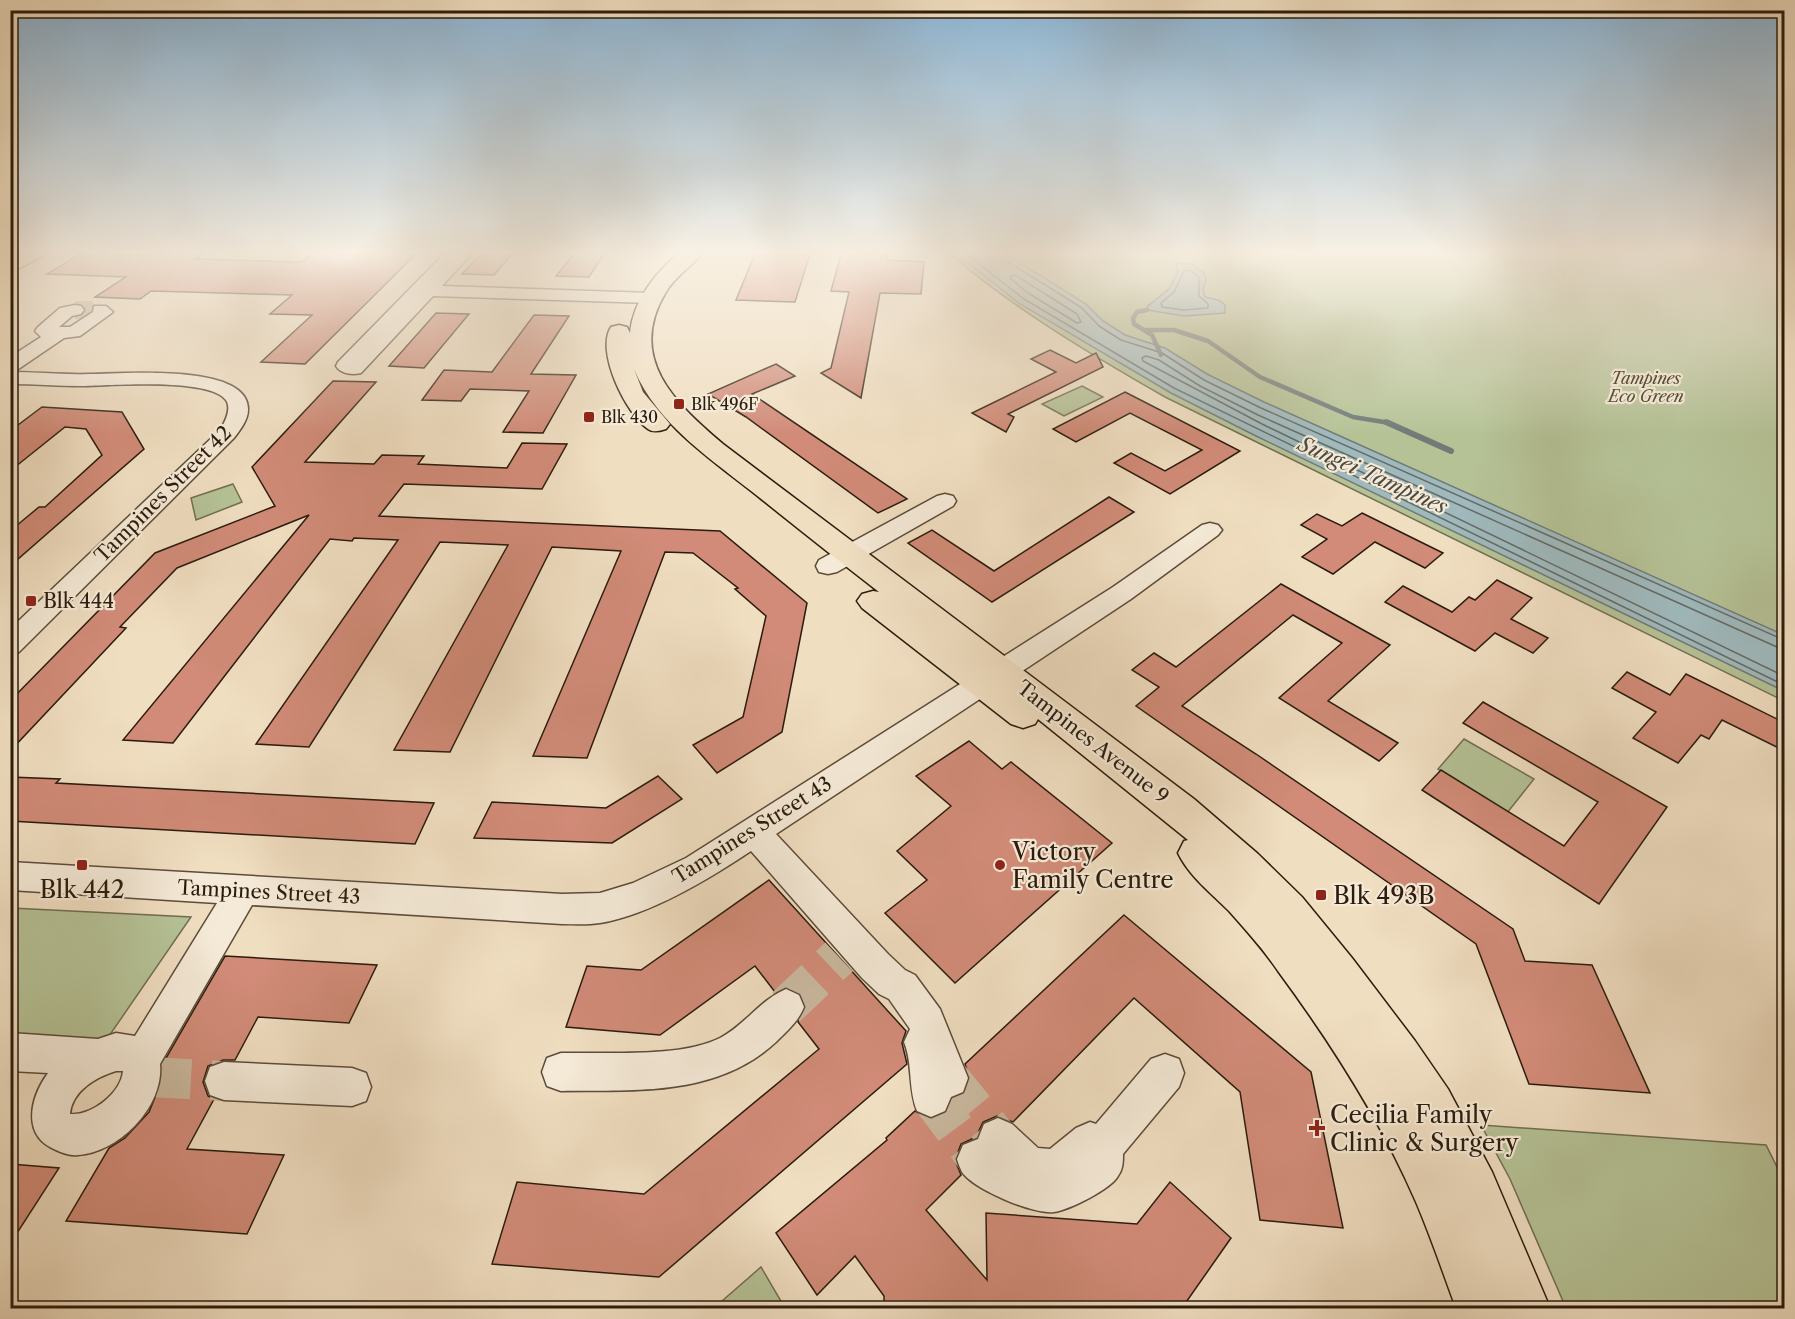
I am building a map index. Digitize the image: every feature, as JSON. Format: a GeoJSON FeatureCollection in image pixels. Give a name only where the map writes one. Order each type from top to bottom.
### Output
{"type":"FeatureCollection","features":[{"type":"Feature","properties":{"kind":"main road","name":"Tampines Avenue 9"},"geometry":{"type":"LineString","coordinates":[[628,313],[618,326],[619,352],[625,385],[638,404],[690,458],[839,560],[991,677],[1209,834],[1280,903],[1313,940],[1399,1057],[1431,1106],[1474,1190],[1523,1308]]}},
{"type":"Feature","properties":{"kind":"main road","name":"Tampines Avenue 9"},"geometry":{"type":"LineString","coordinates":[[991,677],[1176,833],[1225,879],[1298,961],[1368,1060],[1392,1103],[1438,1192],[1483,1308]]}},
{"type":"Feature","properties":{"kind":"street"},"geometry":{"type":"LineString","coordinates":[[65,313],[44,331],[69,334],[79,330],[103,313]]}},
{"type":"Feature","properties":{"kind":"street"},"geometry":{"type":"LineString","coordinates":[[10,366],[58,334]]}},
{"type":"Feature","properties":{"kind":"street","name":"Tampines Street 42"},"geometry":{"type":"LineString","coordinates":[[10,378],[168,380],[211,385],[227,390],[233,395],[238,404],[239,415],[227,434],[10,645]]}},
{"type":"Feature","properties":{"kind":"street","name":"Tampines Street 42"},"geometry":{"type":"LineString","coordinates":[[10,636],[202,451],[225,421],[222,405],[209,393],[163,385],[93,380]]}},
{"type":"Feature","properties":{"kind":"street"},"geometry":{"type":"LineString","coordinates":[[839,560],[945,501]]}},
{"type":"Feature","properties":{"kind":"street","name":"Tampines Street 43"},"geometry":{"type":"LineString","coordinates":[[10,876],[562,909],[600,908],[640,896],[688,873],[1131,587],[1210,530]]}},
{"type":"Feature","properties":{"kind":"street"},"geometry":{"type":"LineString","coordinates":[[754,832],[846,950],[892,982],[927,1049],[940,1088]]}},
{"type":"Feature","properties":{"kind":"street"},"geometry":{"type":"LineString","coordinates":[[145,1072],[131,1053],[116,1052],[97,1057],[78,1068],[63,1083],[52,1100],[50,1116],[55,1128],[68,1135],[86,1133],[105,1124],[123,1110],[137,1093],[145,1072],[243,890]]}},
{"type":"Feature","properties":{"kind":"street"},"geometry":{"type":"LineString","coordinates":[[561,1072],[668,1068],[710,1061],[733,1052],[748,1042],[786,1007]]}},
{"type":"Feature","properties":{"kind":"street"},"geometry":{"type":"LineString","coordinates":[[10,1052],[97,1057]]}},
{"type":"Feature","properties":{"kind":"street"},"geometry":{"type":"LineString","coordinates":[[987,1148],[999,1175],[1042,1190],[1062,1189],[1103,1164],[1103,1147],[1165,1073]]}},
{"type":"Feature","properties":{"kind":"street"},"geometry":{"type":"LineString","coordinates":[[224,1081],[352,1087]]}},
{"type":"Feature","properties":{"kind":"green space","name":"Tampines Eco Green"},"geometry":{"type":"Polygon","coordinates":[[[1026,313],[1784,313],[1784,701],[1165,397],[1026,313]]]}},
{"type":"Feature","properties":{"kind":"green space"},"geometry":{"type":"Polygon","coordinates":[[[1082,386],[1103,397],[1064,416],[1042,404],[1082,386]]]}},
{"type":"Feature","properties":{"kind":"green space"},"geometry":{"type":"Polygon","coordinates":[[[233,484],[242,502],[196,520],[191,498],[233,484]]]}},
{"type":"Feature","properties":{"kind":"green space"},"geometry":{"type":"Polygon","coordinates":[[[1464,739],[1534,779],[1507,813],[1438,769],[1464,739]]]}},
{"type":"Feature","properties":{"kind":"green space"},"geometry":{"type":"Polygon","coordinates":[[[11,908],[191,917],[107,1039],[11,1074],[11,908]]]}},
{"type":"Feature","properties":{"kind":"green space"},"geometry":{"type":"Polygon","coordinates":[[[1481,1125],[1766,1145],[1784,1181],[1784,1308],[1566,1308],[1510,1179],[1481,1125]]]}},
{"type":"Feature","properties":{"kind":"green space"},"geometry":{"type":"Polygon","coordinates":[[[761,1267],[785,1308],[714,1308],[761,1267]]]}},
{"type":"Feature","properties":{"kind":"water","name":"Sungei Tampines"},"geometry":{"type":"Polygon","coordinates":[[[1035,313],[1095,313],[1125,335],[1165,348],[1207,374],[1264,402],[1784,635],[1784,691],[1256,436],[1171,393],[1035,313]]]}},
{"type":"Feature","properties":{"kind":"water"},"geometry":{"type":"Polygon","coordinates":[[[1163,313],[1225,313],[1225,313],[1184,316],[1163,313]]]}},
{"type":"Feature","properties":{"kind":"building"},"geometry":{"type":"Polygon","coordinates":[[[357,313],[305,364],[261,362],[312,315],[270,314],[357,313]]]}},
{"type":"Feature","properties":{"kind":"building"},"geometry":{"type":"Polygon","coordinates":[[[436,313],[469,314],[424,368],[389,366],[436,313]]]}},
{"type":"Feature","properties":{"kind":"building"},"geometry":{"type":"Polygon","coordinates":[[[844,313],[876,313],[861,398],[821,373],[831,368],[844,313]]]}},
{"type":"Feature","properties":{"kind":"building"},"geometry":{"type":"Polygon","coordinates":[[[534,315],[569,316],[531,374],[576,375],[543,433],[503,432],[529,391],[470,389],[461,401],[422,400],[444,370],[492,372],[534,315]]]}},
{"type":"Feature","properties":{"kind":"building"},"geometry":{"type":"Polygon","coordinates":[[[1050,350],[1076,363],[1096,353],[1103,367],[1008,414],[1014,417],[1006,432],[972,413],[1056,372],[1031,359],[1050,350]]]}},
{"type":"Feature","properties":{"kind":"building"},"geometry":{"type":"Polygon","coordinates":[[[776,364],[795,376],[752,394],[907,499],[878,513],[746,417],[708,394],[776,364]]]}},
{"type":"Feature","properties":{"kind":"building"},"geometry":{"type":"Polygon","coordinates":[[[333,381],[376,382],[305,462],[374,464],[382,455],[424,456],[418,464],[507,468],[522,443],[567,444],[542,489],[404,484],[379,516],[720,531],[807,603],[782,732],[717,773],[693,745],[743,717],[766,616],[735,589],[738,588],[693,553],[665,552],[587,758],[533,756],[621,551],[552,547],[450,752],[394,750],[508,545],[440,542],[309,747],[256,744],[398,540],[354,538],[352,541],[330,539],[173,743],[123,740],[309,515],[177,568],[120,627],[126,628],[10,751],[10,701],[155,553],[275,506],[252,467],[333,381]]]}},
{"type":"Feature","properties":{"kind":"building"},"geometry":{"type":"Polygon","coordinates":[[[1125,392],[1240,451],[1170,494],[1114,463],[1131,453],[1165,471],[1202,450],[1130,413],[1076,442],[1053,429],[1125,392]]]}},
{"type":"Feature","properties":{"kind":"building"},"geometry":{"type":"Polygon","coordinates":[[[42,407],[122,412],[144,449],[10,566],[10,531],[39,507],[45,507],[102,455],[86,429],[65,427],[10,471],[10,431],[42,407]]]}},
{"type":"Feature","properties":{"kind":"building"},"geometry":{"type":"Polygon","coordinates":[[[1109,497],[1134,512],[992,602],[908,543],[932,530],[994,571],[1109,497]]]}},
{"type":"Feature","properties":{"kind":"building"},"geometry":{"type":"Polygon","coordinates":[[[1362,513],[1443,553],[1425,568],[1375,542],[1333,574],[1302,557],[1327,539],[1301,525],[1317,514],[1342,526],[1362,513]]]}},
{"type":"Feature","properties":{"kind":"building"},"geometry":{"type":"Polygon","coordinates":[[[1497,580],[1532,598],[1511,619],[1548,638],[1533,653],[1495,633],[1475,651],[1385,602],[1403,586],[1452,612],[1469,597],[1475,600],[1497,580]]]}},
{"type":"Feature","properties":{"kind":"building"},"geometry":{"type":"Polygon","coordinates":[[[1281,584],[1390,645],[1328,701],[1398,743],[1379,761],[1279,698],[1342,643],[1293,615],[1182,706],[1513,929],[1525,961],[1592,965],[1650,1093],[1529,1084],[1476,944],[1136,706],[1159,687],[1132,670],[1154,653],[1176,667],[1281,584]]]}},
{"type":"Feature","properties":{"kind":"building"},"geometry":{"type":"Polygon","coordinates":[[[1627,672],[1670,695],[1686,674],[1785,723],[1785,751],[1722,720],[1709,739],[1701,735],[1678,763],[1633,738],[1656,712],[1612,688],[1627,672]]]}},
{"type":"Feature","properties":{"kind":"building"},"geometry":{"type":"Polygon","coordinates":[[[1483,702],[1667,807],[1599,904],[1422,790],[1441,770],[1564,846],[1598,802],[1463,723],[1483,702]]]}},
{"type":"Feature","properties":{"kind":"building","name":"Victory Family Centre"},"geometry":{"type":"Polygon","coordinates":[[[969,741],[1002,769],[1011,762],[1112,843],[955,983],[885,913],[927,880],[897,851],[951,806],[916,776],[969,741]]]}},
{"type":"Feature","properties":{"kind":"building"},"geometry":{"type":"Polygon","coordinates":[[[658,776],[682,799],[612,843],[474,838],[492,802],[606,808],[658,776]]]}},
{"type":"Feature","properties":{"kind":"building"},"geometry":{"type":"Polygon","coordinates":[[[10,777],[60,779],[56,783],[434,803],[415,844],[10,821],[10,777]]]}},
{"type":"Feature","properties":{"kind":"building"},"geometry":{"type":"Polygon","coordinates":[[[769,880],[906,1031],[902,1043],[907,1064],[659,1277],[492,1264],[517,1182],[644,1194],[819,1049],[798,1022],[806,1008],[801,994],[787,987],[775,992],[755,966],[660,1035],[566,1027],[587,966],[641,970],[769,880]]]}},
{"type":"Feature","properties":{"kind":"building"},"geometry":{"type":"Polygon","coordinates":[[[1124,915],[1311,1072],[1343,1228],[1260,1220],[1240,1092],[1134,998],[1013,1122],[997,1116],[983,1122],[976,1137],[961,1144],[955,1160],[961,1175],[926,1210],[987,1280],[986,1213],[1137,1224],[1170,1182],[1231,1238],[1182,1308],[1008,1308],[969,1305],[969,1308],[884,1308],[884,1296],[855,1256],[817,1295],[776,1233],[887,1140],[886,1138],[915,1111],[930,1119],[946,1113],[953,1099],[965,1093],[970,1079],[965,1064],[1124,915]]]}},
{"type":"Feature","properties":{"kind":"building"},"geometry":{"type":"Polygon","coordinates":[[[225,956],[377,965],[349,1023],[258,1017],[235,1060],[223,1060],[208,1066],[203,1082],[208,1096],[214,1099],[187,1149],[284,1155],[247,1234],[66,1221],[109,1148],[125,1138],[149,1112],[162,1080],[162,1065],[225,956]]]}},
{"type":"Feature","properties":{"kind":"building"},"geometry":{"type":"Polygon","coordinates":[[[10,1164],[59,1168],[10,1244],[10,1164]]]}},
{"type":"Feature","properties":{"kind":"waterway"},"geometry":{"type":"LineString","coordinates":[[1137,313],[1133,318],[1134,324],[1152,335],[1161,355]]}},
{"type":"Feature","properties":{"kind":"waterway"},"geometry":{"type":"LineString","coordinates":[[1145,330],[1174,330],[1208,341],[1260,377],[1353,417],[1387,423]]}},
{"type":"Feature","properties":{"kind":"waterway"},"geometry":{"type":"LineString","coordinates":[[1387,423],[1451,451]]}},
{"type":"Feature","properties":{"kind":"tunnel"},"geometry":{"type":"LineString","coordinates":[[786,1007],[839,957]]}},
{"type":"Feature","properties":{"kind":"tunnel"},"geometry":{"type":"LineString","coordinates":[[151,1077],[224,1081]]}},
{"type":"Feature","properties":{"kind":"tunnel"},"geometry":{"type":"LineString","coordinates":[[949,1078],[998,1138]]}},
{"type":"Feature","properties":{"kind":"tunnel"},"geometry":{"type":"LineString","coordinates":[[931,1097],[977,1159]]}},
{"type":"Feature","properties":{"kind":"place","name":"Blk 496F"},"geometry":{"type":"Point","coordinates":[679,404]}},
{"type":"Feature","properties":{"kind":"place","name":"Blk 430"},"geometry":{"type":"Point","coordinates":[589,417]}},
{"type":"Feature","properties":{"kind":"place","name":"Blk 444"},"geometry":{"type":"Point","coordinates":[31,601]}},
{"type":"Feature","properties":{"kind":"place","name":"Blk 442"},"geometry":{"type":"Point","coordinates":[82,865]}},
{"type":"Feature","properties":{"kind":"place","name":"Victory Family Centre"},"geometry":{"type":"Point","coordinates":[1000,865]}},
{"type":"Feature","properties":{"kind":"place","name":"Blk 493B"},"geometry":{"type":"Point","coordinates":[1321,895]}},
{"type":"Feature","properties":{"kind":"place","name":"Cecilia Family Clinic & Surgery"},"geometry":{"type":"Point","coordinates":[1317,1128]}}]}
